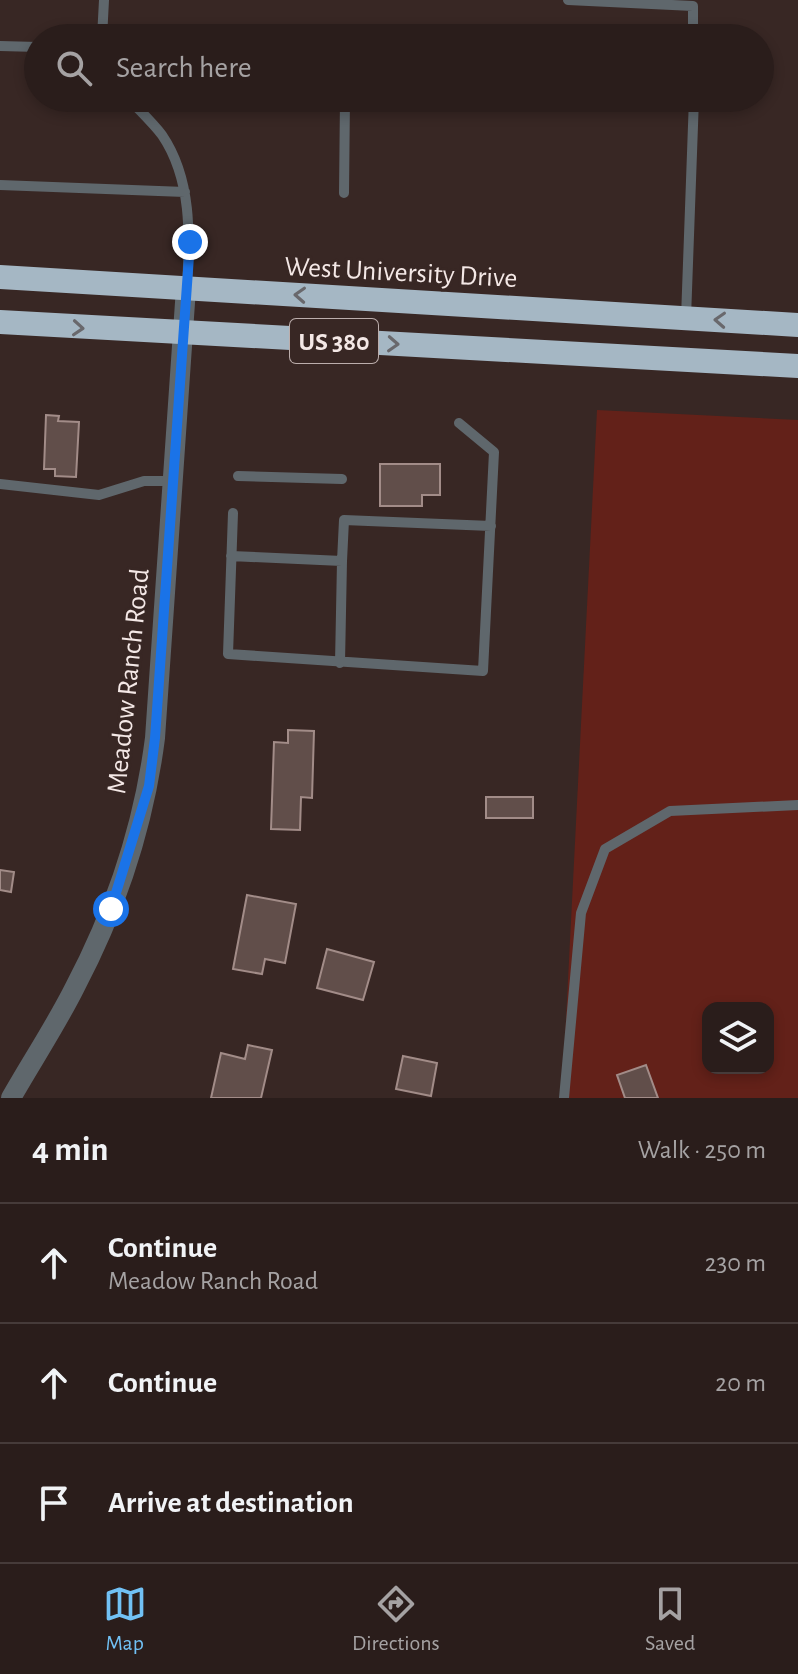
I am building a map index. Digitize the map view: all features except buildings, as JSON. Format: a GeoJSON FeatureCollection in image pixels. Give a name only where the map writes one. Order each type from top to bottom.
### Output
{"type":"FeatureCollection","features":[{"type":"Feature","properties":{"kind":"highway","name":"West University Drive"},"geometry":{"type":"LineString","coordinates":[[0,277],[798,325]]}},
{"type":"Feature","properties":{"kind":"highway","name":"US 380"},"geometry":{"type":"LineString","coordinates":[[0,322],[183,335],[798,366]]}},
{"type":"Feature","properties":{"kind":"street","name":"Meadow Ranch Road"},"geometry":{"type":"LineString","coordinates":[[11,1098],[75,987],[107,918],[129,859],[149,786],[155,738],[186,288]]}},
{"type":"Feature","properties":{"kind":"lane"},"geometry":{"type":"LineString","coordinates":[[103,24],[104,0]]}},
{"type":"Feature","properties":{"kind":"lane"},"geometry":{"type":"LineString","coordinates":[[568,0],[694,3],[693,24]]}},
{"type":"Feature","properties":{"kind":"lane"},"geometry":{"type":"LineString","coordinates":[[0,46],[24,47]]}},
{"type":"Feature","properties":{"kind":"lane"},"geometry":{"type":"LineString","coordinates":[[141,112],[163,137],[185,192],[190,242],[186,288]]}},
{"type":"Feature","properties":{"kind":"lane"},"geometry":{"type":"LineString","coordinates":[[344,193],[345,112]]}},
{"type":"Feature","properties":{"kind":"lane"},"geometry":{"type":"LineString","coordinates":[[686,318],[693,112]]}},
{"type":"Feature","properties":{"kind":"lane"},"geometry":{"type":"LineString","coordinates":[[0,185],[185,192]]}},
{"type":"Feature","properties":{"kind":"lane"},"geometry":{"type":"LineString","coordinates":[[233,513],[228,654],[483,671],[494,452],[459,423]]}},
{"type":"Feature","properties":{"kind":"lane"},"geometry":{"type":"LineString","coordinates":[[238,476],[342,479]]}},
{"type":"Feature","properties":{"kind":"lane"},"geometry":{"type":"LineString","coordinates":[[0,484],[99,495],[144,481],[172,481]]}},
{"type":"Feature","properties":{"kind":"lane"},"geometry":{"type":"LineString","coordinates":[[340,663],[344,520],[491,526]]}},
{"type":"Feature","properties":{"kind":"lane"},"geometry":{"type":"LineString","coordinates":[[231,556],[342,561]]}},
{"type":"Feature","properties":{"kind":"lane"},"geometry":{"type":"LineString","coordinates":[[564,1098],[581,913],[605,849],[670,811],[798,805]]}},
{"type":"Feature","properties":{"kind":"shaded area"},"geometry":{"type":"Polygon","coordinates":[[[597,410],[798,420],[798,1098],[562,1098],[597,410]]]}},
{"type":"Feature","properties":{"kind":"route"},"geometry":{"type":"LineString","coordinates":[[111,909],[129,859],[149,786],[155,738],[190,242]]}}]}
